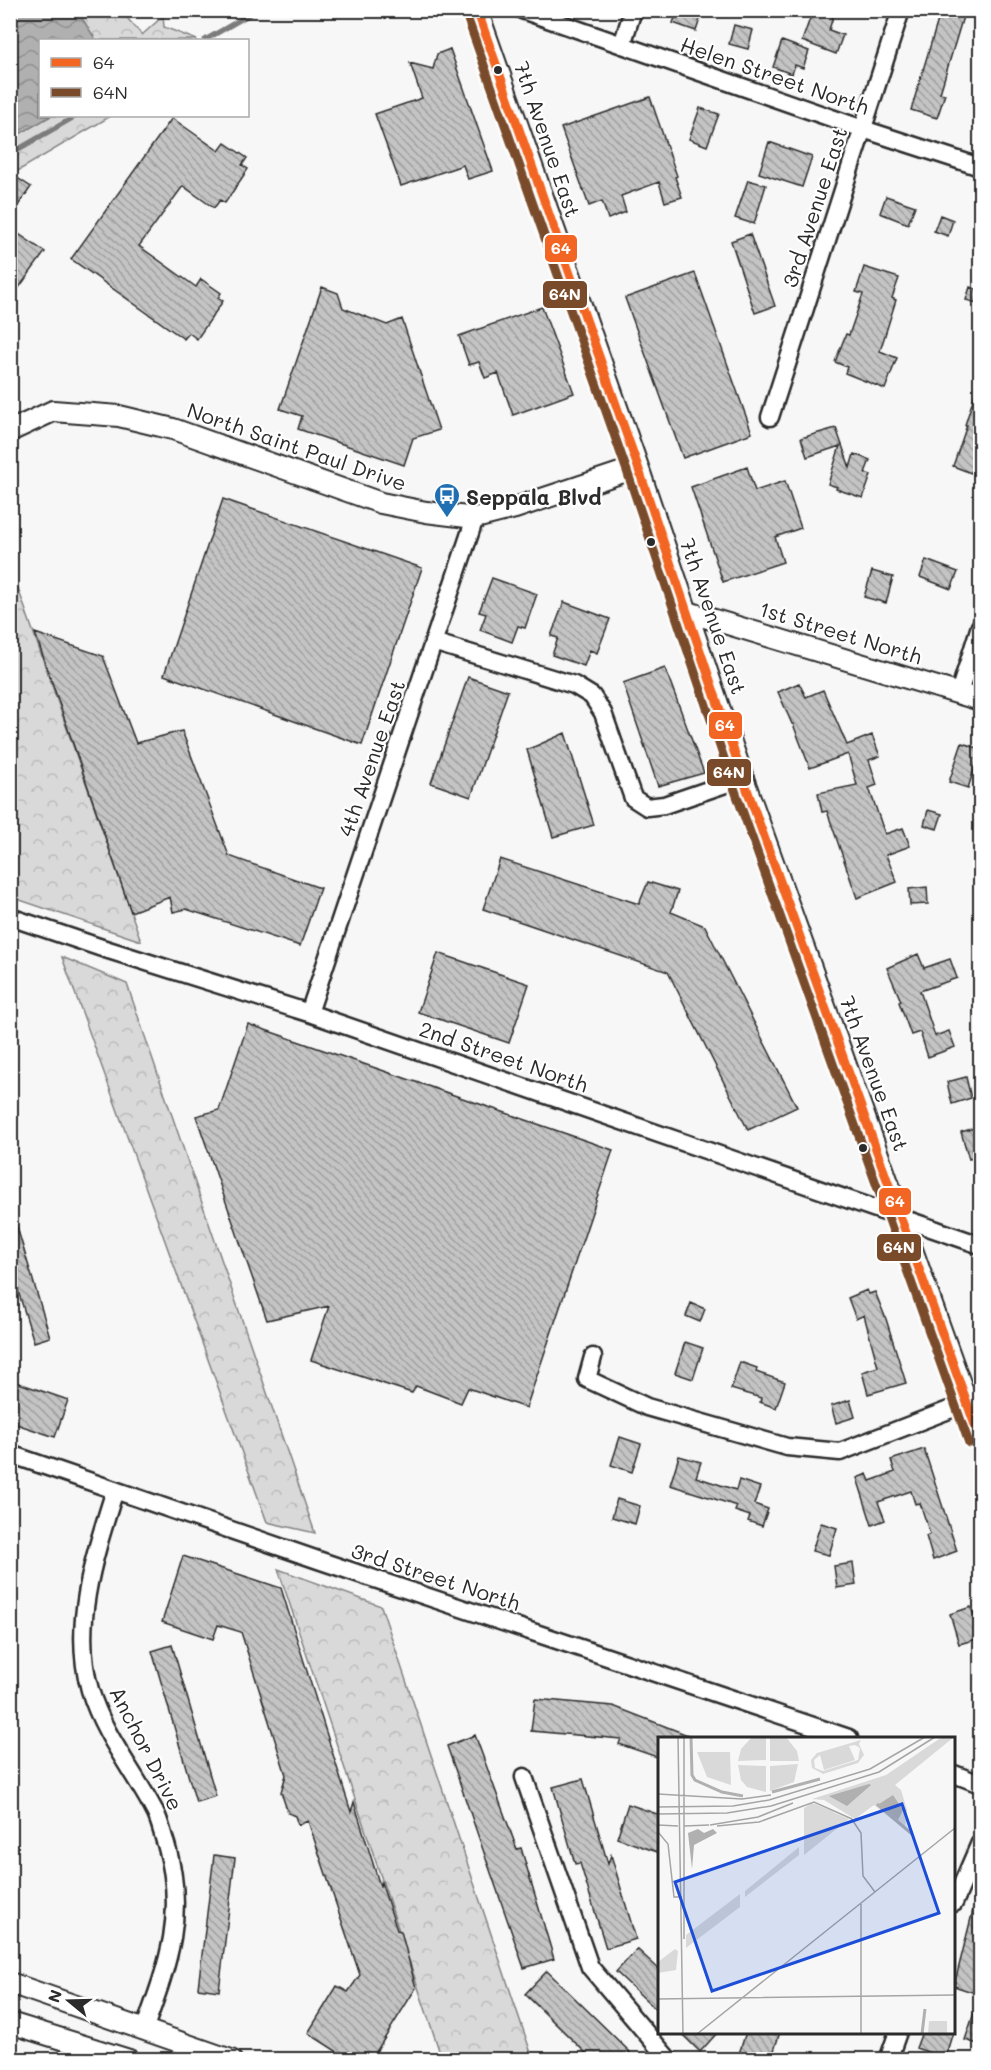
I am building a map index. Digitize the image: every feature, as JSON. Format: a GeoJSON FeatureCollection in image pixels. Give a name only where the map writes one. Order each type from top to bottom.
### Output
{"type":"FeatureCollection","features":[{"type":"Feature","properties":{"kind":"street","name":"7th Avenue East"},"geometry":{"type":"LineString","coordinates":[[477,10],[638,466],[743,778],[981,1438]]}},
{"type":"Feature","properties":{"kind":"street","name":"Helen Street North"},"geometry":{"type":"LineString","coordinates":[[522,10],[863,129],[981,167]]}},
{"type":"Feature","properties":{"kind":"street"},"geometry":{"type":"LineString","coordinates":[[622,45],[633,10]]}},
{"type":"Feature","properties":{"kind":"street","name":"3rd Avenue East"},"geometry":{"type":"LineString","coordinates":[[770,417],[901,10]]}},
{"type":"Feature","properties":{"kind":"street","name":"North Saint Paul Drive"},"geometry":{"type":"LineString","coordinates":[[10,431],[53,411],[119,416],[173,429],[381,503],[426,513],[475,518],[515,508],[638,466]]}},
{"type":"Feature","properties":{"kind":"street","name":"4th Avenue East"},"geometry":{"type":"LineString","coordinates":[[309,1013],[475,518]]}},
{"type":"Feature","properties":{"kind":"street","name":"1st Street North"},"geometry":{"type":"LineString","coordinates":[[688,612],[981,700]]}},
{"type":"Feature","properties":{"kind":"street"},"geometry":{"type":"LineString","coordinates":[[959,693],[981,626]]}},
{"type":"Feature","properties":{"kind":"street"},"geometry":{"type":"LineString","coordinates":[[433,642],[574,685],[592,696],[603,713],[633,798],[647,807],[664,805],[743,778]]}},
{"type":"Feature","properties":{"kind":"street","name":"2nd Street North"},"geometry":{"type":"LineString","coordinates":[[10,917],[309,1013],[981,1245]]}},
{"type":"Feature","properties":{"kind":"street"},"geometry":{"type":"LineString","coordinates":[[594,1358],[587,1379],[647,1407],[787,1447],[840,1452],[967,1403]]}},
{"type":"Feature","properties":{"kind":"street","name":"3rd Street North"},"geometry":{"type":"LineString","coordinates":[[10,1454],[846,1737]]}},
{"type":"Feature","properties":{"kind":"street","name":"Anchor Drive"},"geometry":{"type":"LineString","coordinates":[[115,1490],[92,1563],[84,1612],[84,1652],[90,1690],[106,1730],[156,1812],[176,1886],[174,1928],[167,1965],[134,2060]]}},
{"type":"Feature","properties":{"kind":"street"},"geometry":{"type":"LineString","coordinates":[[955,1774],[981,1784]]}},
{"type":"Feature","properties":{"kind":"street"},"geometry":{"type":"LineString","coordinates":[[524,1777],[590,1967],[669,2060]]}},
{"type":"Feature","properties":{"kind":"street"},"geometry":{"type":"LineString","coordinates":[[955,1901],[981,1843]]}},
{"type":"Feature","properties":{"kind":"street"},"geometry":{"type":"LineString","coordinates":[[10,1983],[231,2060]]}},
{"type":"Feature","properties":{"kind":"street"},"geometry":{"type":"LineString","coordinates":[[10,2023],[129,2060]]}},
{"type":"Feature","properties":{"kind":"street"},"geometry":{"type":"LineString","coordinates":[[888,2060],[897,2034]]}},
{"type":"Feature","properties":{"kind":"green space"},"geometry":{"type":"Polygon","coordinates":[[[10,11],[121,11],[142,35],[163,16],[164,27],[194,39],[39,39],[39,117],[109,117],[11,175],[10,11]]]}},
{"type":"Feature","properties":{"kind":"green space"},"geometry":{"type":"Polygon","coordinates":[[[11,568],[141,941],[11,897],[11,568]]]}},
{"type":"Feature","properties":{"kind":"green space"},"geometry":{"type":"Polygon","coordinates":[[[62,957],[127,984],[315,1533],[267,1522],[62,957]]]}},
{"type":"Feature","properties":{"kind":"green space"},"geometry":{"type":"Polygon","coordinates":[[[278,1569],[381,1606],[533,2059],[442,2059],[278,1569]]]}},
{"type":"Feature","properties":{"kind":"water"},"geometry":{"type":"Polygon","coordinates":[[[11,11],[62,11],[82,18],[95,39],[39,39],[39,117],[49,117],[11,139],[11,11]]]}},
{"type":"Feature","properties":{"kind":"building"},"geometry":{"type":"Polygon","coordinates":[[[678,10],[703,10],[696,31],[673,23],[678,10]]]}},
{"type":"Feature","properties":{"kind":"building"},"geometry":{"type":"Polygon","coordinates":[[[813,10],[835,10],[829,30],[843,35],[836,54],[802,41],[813,10]]]}},
{"type":"Feature","properties":{"kind":"building"},"geometry":{"type":"Polygon","coordinates":[[[941,10],[965,10],[940,93],[945,94],[937,118],[911,110],[941,10]]]}},
{"type":"Feature","properties":{"kind":"building"},"geometry":{"type":"Polygon","coordinates":[[[734,25],[753,30],[748,49],[729,44],[734,25]]]}},
{"type":"Feature","properties":{"kind":"building"},"geometry":{"type":"Polygon","coordinates":[[[782,41],[809,51],[803,68],[795,65],[792,74],[773,67],[782,41]]]}},
{"type":"Feature","properties":{"kind":"building"},"geometry":{"type":"Polygon","coordinates":[[[450,49],[493,171],[468,179],[463,165],[401,186],[375,114],[422,98],[410,63],[433,69],[437,54],[450,49]]]}},
{"type":"Feature","properties":{"kind":"building"},"geometry":{"type":"Polygon","coordinates":[[[650,97],[682,197],[665,202],[659,182],[621,196],[626,212],[608,219],[602,201],[589,206],[561,128],[650,97]]]}},
{"type":"Feature","properties":{"kind":"building"},"geometry":{"type":"Polygon","coordinates":[[[700,108],[719,114],[707,146],[689,139],[700,108]]]}},
{"type":"Feature","properties":{"kind":"building"},"geometry":{"type":"Polygon","coordinates":[[[172,118],[219,151],[225,143],[247,158],[242,165],[248,169],[225,203],[220,200],[214,208],[183,186],[139,246],[196,287],[201,279],[221,293],[218,298],[223,301],[197,339],[189,333],[184,339],[71,259],[172,118]]]}},
{"type":"Feature","properties":{"kind":"building"},"geometry":{"type":"Polygon","coordinates":[[[769,142],[812,157],[802,187],[759,173],[769,142]]]}},
{"type":"Feature","properties":{"kind":"building"},"geometry":{"type":"Polygon","coordinates":[[[16,177],[31,187],[10,217],[10,185],[16,177]]]}},
{"type":"Feature","properties":{"kind":"building"},"geometry":{"type":"Polygon","coordinates":[[[748,180],[766,185],[754,224],[735,218],[748,180]]]}},
{"type":"Feature","properties":{"kind":"building"},"geometry":{"type":"Polygon","coordinates":[[[886,196],[915,206],[908,224],[880,213],[886,196]]]}},
{"type":"Feature","properties":{"kind":"building"},"geometry":{"type":"Polygon","coordinates":[[[940,215],[953,220],[948,236],[934,231],[940,215]]]}},
{"type":"Feature","properties":{"kind":"building"},"geometry":{"type":"Polygon","coordinates":[[[10,228],[45,252],[10,300],[10,228]]]}},
{"type":"Feature","properties":{"kind":"building"},"geometry":{"type":"Polygon","coordinates":[[[750,234],[775,306],[755,313],[731,241],[750,234]]]}},
{"type":"Feature","properties":{"kind":"building"},"geometry":{"type":"Polygon","coordinates":[[[864,267],[899,278],[892,298],[896,300],[880,351],[897,358],[885,389],[845,373],[847,367],[835,362],[846,334],[849,335],[863,294],[856,292],[864,267]]]}},
{"type":"Feature","properties":{"kind":"building"},"geometry":{"type":"Polygon","coordinates":[[[695,273],[752,433],[683,458],[625,298],[695,273]]]}},
{"type":"Feature","properties":{"kind":"building"},"geometry":{"type":"Polygon","coordinates":[[[322,287],[338,293],[343,308],[387,325],[402,319],[439,430],[413,438],[404,465],[298,429],[302,416],[280,409],[322,287]]]}},
{"type":"Feature","properties":{"kind":"building"},"geometry":{"type":"Polygon","coordinates":[[[970,287],[981,291],[981,304],[966,300],[970,287]]]}},
{"type":"Feature","properties":{"kind":"building"},"geometry":{"type":"Polygon","coordinates":[[[542,307],[574,393],[513,415],[498,373],[485,378],[479,362],[469,365],[459,336],[542,307]]]}},
{"type":"Feature","properties":{"kind":"building"},"geometry":{"type":"Polygon","coordinates":[[[978,384],[981,384],[981,445],[971,473],[953,466],[978,384]]]}},
{"type":"Feature","properties":{"kind":"building"},"geometry":{"type":"Polygon","coordinates":[[[836,428],[850,468],[854,454],[870,460],[865,473],[871,475],[863,498],[828,484],[840,446],[807,457],[801,438],[836,428]]]}},
{"type":"Feature","properties":{"kind":"building"},"geometry":{"type":"Polygon","coordinates":[[[747,467],[755,491],[785,481],[801,528],[775,537],[783,562],[723,582],[691,487],[747,467]]]}},
{"type":"Feature","properties":{"kind":"building"},"geometry":{"type":"Polygon","coordinates":[[[223,499],[422,568],[362,745],[164,675],[223,499]]]}},
{"type":"Feature","properties":{"kind":"building"},"geometry":{"type":"Polygon","coordinates":[[[926,560],[958,572],[951,589],[920,577],[926,560]]]}},
{"type":"Feature","properties":{"kind":"building"},"geometry":{"type":"Polygon","coordinates":[[[872,571],[893,577],[886,603],[864,597],[872,571]]]}},
{"type":"Feature","properties":{"kind":"building"},"geometry":{"type":"Polygon","coordinates":[[[492,578],[537,594],[525,628],[518,626],[512,642],[480,630],[486,614],[479,612],[492,578]]]}},
{"type":"Feature","properties":{"kind":"building"},"geometry":{"type":"Polygon","coordinates":[[[564,602],[610,619],[597,653],[590,650],[584,666],[552,655],[558,638],[551,636],[564,602]]]}},
{"type":"Feature","properties":{"kind":"building"},"geometry":{"type":"Polygon","coordinates":[[[35,633],[103,656],[136,743],[182,731],[229,856],[320,888],[300,946],[186,909],[173,912],[170,897],[131,912],[35,633]]]}},
{"type":"Feature","properties":{"kind":"building"},"geometry":{"type":"Polygon","coordinates":[[[665,668],[704,773],[658,786],[623,683],[665,668]]]}},
{"type":"Feature","properties":{"kind":"building"},"geometry":{"type":"Polygon","coordinates":[[[468,677],[508,691],[471,797],[431,783],[468,677]]]}},
{"type":"Feature","properties":{"kind":"building"},"geometry":{"type":"Polygon","coordinates":[[[799,683],[806,697],[823,690],[847,745],[872,735],[880,756],[869,760],[877,785],[869,788],[885,834],[903,828],[910,846],[886,855],[897,882],[857,898],[827,811],[822,812],[818,793],[857,785],[848,754],[810,768],[778,692],[799,683]]]}},
{"type":"Feature","properties":{"kind":"building"},"geometry":{"type":"Polygon","coordinates":[[[565,733],[594,825],[553,837],[527,750],[565,733]]]}},
{"type":"Feature","properties":{"kind":"building"},"geometry":{"type":"Polygon","coordinates":[[[962,743],[981,749],[968,788],[949,782],[962,743]]]}},
{"type":"Feature","properties":{"kind":"building"},"geometry":{"type":"Polygon","coordinates":[[[928,810],[942,814],[937,829],[924,825],[928,810]]]}},
{"type":"Feature","properties":{"kind":"building"},"geometry":{"type":"Polygon","coordinates":[[[500,859],[639,904],[648,882],[678,891],[671,912],[705,926],[797,1107],[748,1130],[668,972],[483,909],[500,859]]]}},
{"type":"Feature","properties":{"kind":"building"},"geometry":{"type":"Polygon","coordinates":[[[927,887],[928,904],[910,905],[909,889],[927,887]]]}},
{"type":"Feature","properties":{"kind":"building"},"geometry":{"type":"Polygon","coordinates":[[[438,953],[529,984],[509,1043],[418,1012],[438,953]]]}},
{"type":"Feature","properties":{"kind":"building"},"geometry":{"type":"Polygon","coordinates":[[[918,954],[924,968],[950,959],[957,978],[920,991],[935,1036],[949,1031],[955,1047],[928,1057],[920,1032],[911,1035],[899,1002],[901,1001],[887,968],[918,954]]]}},
{"type":"Feature","properties":{"kind":"building"},"geometry":{"type":"Polygon","coordinates":[[[248,1024],[613,1150],[526,1408],[468,1388],[461,1403],[416,1386],[412,1393],[311,1360],[329,1306],[267,1320],[196,1116],[219,1110],[248,1024]]]}},
{"type":"Feature","properties":{"kind":"building"},"geometry":{"type":"Polygon","coordinates":[[[966,1077],[971,1098],[952,1104],[947,1082],[966,1077]]]}},
{"type":"Feature","properties":{"kind":"building"},"geometry":{"type":"Polygon","coordinates":[[[981,1126],[981,1156],[969,1159],[961,1132],[981,1126]]]}},
{"type":"Feature","properties":{"kind":"building"},"geometry":{"type":"Polygon","coordinates":[[[14,1217],[50,1337],[34,1342],[10,1265],[10,1218],[14,1217]]]}},
{"type":"Feature","properties":{"kind":"building"},"geometry":{"type":"Polygon","coordinates":[[[867,1290],[869,1294],[875,1292],[906,1383],[868,1394],[862,1372],[878,1367],[864,1315],[856,1319],[848,1298],[867,1290]]]}},
{"type":"Feature","properties":{"kind":"building"},"geometry":{"type":"Polygon","coordinates":[[[691,1303],[705,1309],[700,1322],[686,1316],[691,1303]]]}},
{"type":"Feature","properties":{"kind":"building"},"geometry":{"type":"Polygon","coordinates":[[[685,1342],[703,1348],[693,1379],[675,1373],[685,1342]]]}},
{"type":"Feature","properties":{"kind":"building"},"geometry":{"type":"Polygon","coordinates":[[[740,1362],[757,1368],[756,1372],[785,1382],[776,1408],[760,1402],[761,1398],[731,1389],[740,1362]]]}},
{"type":"Feature","properties":{"kind":"building"},"geometry":{"type":"Polygon","coordinates":[[[10,1380],[68,1400],[55,1437],[10,1422],[10,1380]]]}},
{"type":"Feature","properties":{"kind":"building"},"geometry":{"type":"Polygon","coordinates":[[[850,1400],[855,1417],[836,1423],[831,1406],[850,1400]]]}},
{"type":"Feature","properties":{"kind":"building"},"geometry":{"type":"Polygon","coordinates":[[[620,1437],[641,1444],[632,1472],[611,1465],[620,1437]]]}},
{"type":"Feature","properties":{"kind":"building"},"geometry":{"type":"Polygon","coordinates":[[[924,1449],[957,1551],[933,1560],[926,1536],[930,1534],[920,1503],[915,1504],[911,1491],[878,1502],[885,1520],[872,1525],[857,1478],[867,1474],[870,1481],[895,1472],[891,1460],[924,1449]]]}},
{"type":"Feature","properties":{"kind":"building"},"geometry":{"type":"Polygon","coordinates":[[[679,1456],[701,1462],[696,1477],[736,1490],[739,1480],[760,1487],[754,1504],[768,1509],[762,1526],[748,1521],[750,1516],[735,1511],[737,1506],[670,1485],[679,1456]]]}},
{"type":"Feature","properties":{"kind":"building"},"geometry":{"type":"Polygon","coordinates":[[[617,1499],[640,1506],[635,1524],[612,1517],[617,1499]]]}},
{"type":"Feature","properties":{"kind":"building"},"geometry":{"type":"Polygon","coordinates":[[[821,1523],[837,1528],[829,1555],[812,1551],[821,1523]]]}},
{"type":"Feature","properties":{"kind":"building"},"geometry":{"type":"Polygon","coordinates":[[[183,1556],[281,1588],[351,1812],[354,1802],[380,1886],[381,1882],[397,1930],[401,1931],[416,1988],[371,2060],[350,2060],[308,2033],[337,1986],[348,1992],[360,1975],[308,1821],[298,1825],[295,1816],[288,1813],[281,1792],[286,1775],[241,1632],[218,1625],[213,1639],[162,1622],[183,1556]]]}},
{"type":"Feature","properties":{"kind":"building"},"geometry":{"type":"Polygon","coordinates":[[[853,1563],[856,1585],[837,1588],[834,1566],[853,1563]]]}},
{"type":"Feature","properties":{"kind":"building"},"geometry":{"type":"Polygon","coordinates":[[[971,1607],[974,1615],[981,1613],[981,1638],[959,1644],[950,1614],[971,1607]]]}},
{"type":"Feature","properties":{"kind":"building"},"geometry":{"type":"Polygon","coordinates":[[[172,1645],[216,1796],[196,1802],[152,1651],[172,1645]]]}},
{"type":"Feature","properties":{"kind":"building"},"geometry":{"type":"Polygon","coordinates":[[[535,1699],[613,1706],[693,1737],[658,1737],[658,1757],[619,1744],[621,1739],[531,1731],[535,1699]]]}},
{"type":"Feature","properties":{"kind":"building"},"geometry":{"type":"Polygon","coordinates":[[[475,1735],[517,1849],[521,1848],[554,1959],[524,1968],[447,1746],[475,1735]]]}},
{"type":"Feature","properties":{"kind":"building"},"geometry":{"type":"Polygon","coordinates":[[[583,1779],[608,1864],[611,1855],[636,1939],[606,1948],[580,1863],[575,1864],[553,1787],[583,1779]]]}},
{"type":"Feature","properties":{"kind":"building"},"geometry":{"type":"Polygon","coordinates":[[[628,1804],[658,1814],[658,1852],[617,1838],[628,1804]]]}},
{"type":"Feature","properties":{"kind":"building"},"geometry":{"type":"Polygon","coordinates":[[[214,1855],[235,1858],[219,1991],[198,1988],[214,1855]]]}},
{"type":"Feature","properties":{"kind":"building"},"geometry":{"type":"Polygon","coordinates":[[[975,1902],[981,1902],[981,1995],[955,1986],[975,1902]]]}},
{"type":"Feature","properties":{"kind":"building"},"geometry":{"type":"Polygon","coordinates":[[[637,1949],[658,1968],[658,2011],[616,1972],[637,1949]]]}},
{"type":"Feature","properties":{"kind":"building"},"geometry":{"type":"Polygon","coordinates":[[[547,1971],[630,2052],[623,2060],[593,2060],[525,1994],[547,1971]]]}},
{"type":"Feature","properties":{"kind":"building"},"geometry":{"type":"Polygon","coordinates":[[[978,2001],[981,2002],[981,2045],[965,2040],[978,2001]]]}},
{"type":"Feature","properties":{"kind":"building"},"geometry":{"type":"Polygon","coordinates":[[[682,2034],[716,2034],[700,2052],[682,2034]]]}},
{"type":"Feature","properties":{"kind":"building"},"geometry":{"type":"Polygon","coordinates":[[[745,2034],[779,2034],[771,2060],[737,2060],[745,2034]]]}},
{"type":"Feature","properties":{"kind":"building"},"geometry":{"type":"Polygon","coordinates":[[[921,2034],[952,2034],[945,2058],[916,2048],[921,2034]]]}},
{"type":"Feature","properties":{"kind":"waterway"},"geometry":{"type":"LineString","coordinates":[[207,39],[257,10]]}},
{"type":"Feature","properties":{"kind":"waterway"},"geometry":{"type":"LineString","coordinates":[[10,154],[74,117]]}},
{"type":"Feature","properties":{"kind":"transit line","name":"64"},"geometry":{"type":"LineString","coordinates":[[477,10],[638,467],[743,778],[980,1439]]}},
{"type":"Feature","properties":{"kind":"transit line","name":"64N"},"geometry":{"type":"LineString","coordinates":[[466,14],[627,471],[732,782],[969,1443]]}},
{"type":"Feature","properties":{"kind":"place","name":"Seppala Blvd"},"geometry":{"type":"Point","coordinates":[447,519]}}]}
